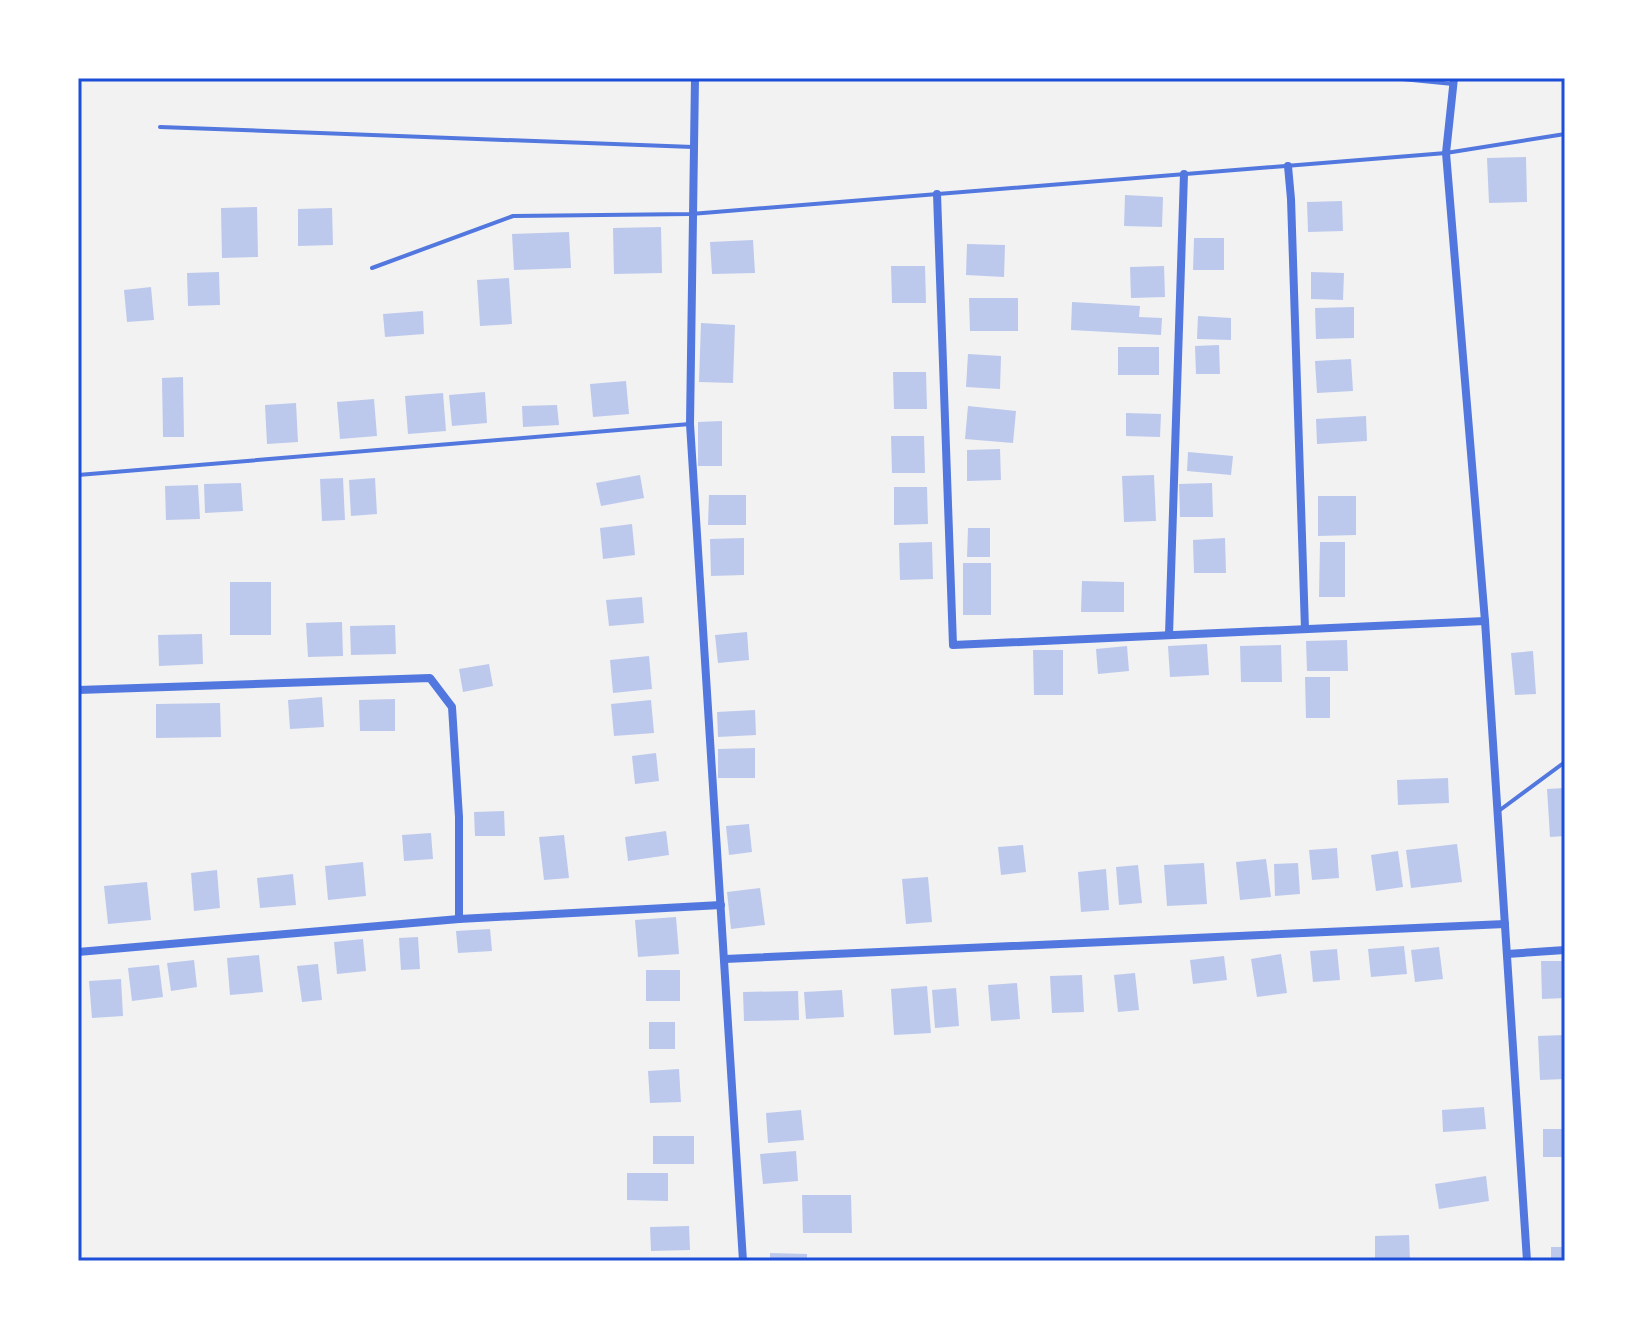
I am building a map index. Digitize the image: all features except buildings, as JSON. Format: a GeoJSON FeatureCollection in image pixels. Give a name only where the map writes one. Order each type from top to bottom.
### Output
{"type":"FeatureCollection","features":[{"type":"Feature","properties":{"kind":"street"},"geometry":{"type":"LineString","coordinates":[[695,78],[690,424],[743,1261]]}},
{"type":"Feature","properties":{"kind":"street"},"geometry":{"type":"LineString","coordinates":[[1454,81],[1446,153],[1485,621],[1527,1261]]}},
{"type":"Feature","properties":{"kind":"street"},"geometry":{"type":"LineString","coordinates":[[1288,166],[1305,629]]}},
{"type":"Feature","properties":{"kind":"street"},"geometry":{"type":"LineString","coordinates":[[1169,635],[1184,174]]}},
{"type":"Feature","properties":{"kind":"street"},"geometry":{"type":"LineString","coordinates":[[937,194],[953,645],[1485,621]]}},
{"type":"Feature","properties":{"kind":"street"},"geometry":{"type":"LineString","coordinates":[[78,690],[430,678],[452,707],[459,817],[459,919]]}},
{"type":"Feature","properties":{"kind":"street"},"geometry":{"type":"LineString","coordinates":[[78,952],[459,919],[721,905]]}},
{"type":"Feature","properties":{"kind":"street"},"geometry":{"type":"LineString","coordinates":[[725,959],[1505,924]]}},
{"type":"Feature","properties":{"kind":"street"},"geometry":{"type":"LineString","coordinates":[[1507,954],[1565,950]]}},
{"type":"Feature","properties":{"kind":"lane"},"geometry":{"type":"LineString","coordinates":[[1392,78],[1454,81]]}},
{"type":"Feature","properties":{"kind":"lane"},"geometry":{"type":"LineString","coordinates":[[160,127],[693,147]]}},
{"type":"Feature","properties":{"kind":"lane"},"geometry":{"type":"LineString","coordinates":[[372,268],[513,216],[691,214],[1446,153],[1565,134]]}},
{"type":"Feature","properties":{"kind":"lane"},"geometry":{"type":"LineString","coordinates":[[78,475],[690,424]]}},
{"type":"Feature","properties":{"kind":"lane"},"geometry":{"type":"LineString","coordinates":[[1498,812],[1565,762]]}}]}
